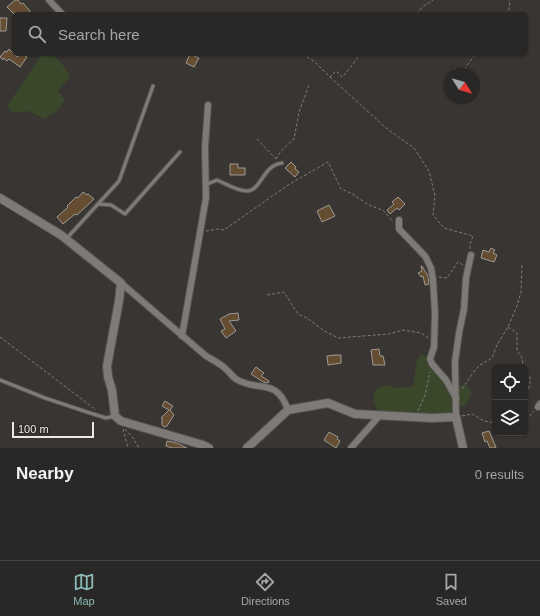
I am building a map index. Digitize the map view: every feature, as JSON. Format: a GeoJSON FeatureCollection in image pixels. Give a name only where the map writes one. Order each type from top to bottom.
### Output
{"type":"FeatureCollection","features":[{"type":"Feature","properties":{"kind":"street"},"geometry":{"type":"LineString","coordinates":[[49,0],[60,12]]}},
{"type":"Feature","properties":{"kind":"street"},"geometry":{"type":"LineString","coordinates":[[182,336],[206,198],[205,148],[208,105]]}},
{"type":"Feature","properties":{"kind":"street"},"geometry":{"type":"LineString","coordinates":[[0,198],[61,235],[121,283],[206,356],[219,363],[236,379],[248,384],[272,388],[279,393],[284,399],[288,410]]}},
{"type":"Feature","properties":{"kind":"street"},"geometry":{"type":"LineString","coordinates":[[399,220],[399,229],[425,256],[431,268],[435,314],[434,347],[430,359],[433,365],[446,380],[456,398]]}},
{"type":"Feature","properties":{"kind":"street"},"geometry":{"type":"LineString","coordinates":[[463,448],[456,417],[455,362],[464,309],[466,278],[470,255]]}},
{"type":"Feature","properties":{"kind":"street"},"geometry":{"type":"LineString","coordinates":[[121,283],[107,366],[112,390],[110,417],[209,448]]}},
{"type":"Feature","properties":{"kind":"street"},"geometry":{"type":"LineString","coordinates":[[247,448],[288,410],[328,403],[355,414],[456,417]]}},
{"type":"Feature","properties":{"kind":"street"},"geometry":{"type":"LineString","coordinates":[[351,448],[380,415]]}},
{"type":"Feature","properties":{"kind":"lane"},"geometry":{"type":"LineString","coordinates":[[66,239],[119,181],[153,86]]}},
{"type":"Feature","properties":{"kind":"lane"},"geometry":{"type":"LineString","coordinates":[[98,204],[112,205],[126,214],[180,152]]}},
{"type":"Feature","properties":{"kind":"lane"},"geometry":{"type":"LineString","coordinates":[[206,185],[217,180],[246,191],[252,190],[269,168],[280,163]]}},
{"type":"Feature","properties":{"kind":"lane"},"geometry":{"type":"LineString","coordinates":[[0,380],[45,398],[110,417]]}},
{"type":"Feature","properties":{"kind":"path"},"geometry":{"type":"LineString","coordinates":[[419,12],[422,6],[433,0]]}},
{"type":"Feature","properties":{"kind":"path"},"geometry":{"type":"LineString","coordinates":[[507,12],[509,9],[510,0]]}},
{"type":"Feature","properties":{"kind":"path"},"geometry":{"type":"LineString","coordinates":[[306,56],[315,62],[386,128],[414,148],[429,171],[435,196],[433,215],[444,228],[473,236],[470,244],[470,255]]}},
{"type":"Feature","properties":{"kind":"path"},"geometry":{"type":"LineString","coordinates":[[330,77],[336,71],[342,77],[359,56]]}},
{"type":"Feature","properties":{"kind":"path"},"geometry":{"type":"LineString","coordinates":[[465,68],[474,56]]}},
{"type":"Feature","properties":{"kind":"path"},"geometry":{"type":"LineString","coordinates":[[276,159],[281,151],[294,139],[299,112],[309,85]]}},
{"type":"Feature","properties":{"kind":"path"},"geometry":{"type":"LineString","coordinates":[[257,139],[280,163]]}},
{"type":"Feature","properties":{"kind":"path"},"geometry":{"type":"LineString","coordinates":[[200,231],[218,229],[224,230],[288,184],[328,162],[341,189],[351,193],[367,204],[384,211],[399,229]]}},
{"type":"Feature","properties":{"kind":"path"},"geometry":{"type":"LineString","coordinates":[[432,277],[447,278],[458,262],[468,266]]}},
{"type":"Feature","properties":{"kind":"path"},"geometry":{"type":"LineString","coordinates":[[456,398],[475,370],[480,365],[492,358],[497,345],[508,327],[521,292],[522,263]]}},
{"type":"Feature","properties":{"kind":"path"},"geometry":{"type":"LineString","coordinates":[[267,295],[284,292],[298,314],[307,318],[323,330],[338,338],[389,334],[403,330],[421,333],[427,337],[434,347]]}},
{"type":"Feature","properties":{"kind":"path"},"geometry":{"type":"LineString","coordinates":[[508,327],[517,333],[517,350],[521,355],[523,364]]}},
{"type":"Feature","properties":{"kind":"path"},"geometry":{"type":"LineString","coordinates":[[0,336],[110,417]]}},
{"type":"Feature","properties":{"kind":"path"},"geometry":{"type":"LineString","coordinates":[[416,417],[425,394],[433,365]]}},
{"type":"Feature","properties":{"kind":"path"},"geometry":{"type":"LineString","coordinates":[[528,376],[530,377],[528,390]]}},
{"type":"Feature","properties":{"kind":"path"},"geometry":{"type":"LineString","coordinates":[[528,417],[539,405]]}},
{"type":"Feature","properties":{"kind":"path"},"geometry":{"type":"LineString","coordinates":[[456,417],[472,414],[492,422]]}},
{"type":"Feature","properties":{"kind":"path"},"geometry":{"type":"LineString","coordinates":[[128,448],[122,426],[133,438],[139,448]]}},
{"type":"Feature","properties":{"kind":"green space"},"geometry":{"type":"Polygon","coordinates":[[[41,56],[52,56],[56,58],[62,64],[70,77],[58,91],[65,100],[56,112],[45,119],[28,111],[12,113],[7,106],[41,56]]]}},
{"type":"Feature","properties":{"kind":"green space"},"geometry":{"type":"Polygon","coordinates":[[[421,354],[428,357],[441,380],[452,385],[467,385],[471,393],[467,404],[448,414],[425,415],[378,412],[373,399],[375,390],[385,385],[398,388],[413,386],[417,360],[421,354]]]}},
{"type":"Feature","properties":{"kind":"building"},"geometry":{"type":"Polygon","coordinates":[[[15,0],[18,0],[30,11],[12,12],[7,7],[15,0]]]}},
{"type":"Feature","properties":{"kind":"building"},"geometry":{"type":"Polygon","coordinates":[[[0,18],[7,18],[6,31],[0,31],[0,18]]]}},
{"type":"Feature","properties":{"kind":"building"},"geometry":{"type":"Polygon","coordinates":[[[9,49],[12,52],[12,56],[27,57],[20,67],[9,59],[7,61],[0,57],[5,51],[7,52],[9,49]]]}},
{"type":"Feature","properties":{"kind":"building"},"geometry":{"type":"Polygon","coordinates":[[[189,56],[199,58],[194,67],[186,63],[189,56]]]}},
{"type":"Feature","properties":{"kind":"building"},"geometry":{"type":"Polygon","coordinates":[[[291,162],[296,167],[295,169],[299,172],[295,177],[285,168],[291,162]]]}},
{"type":"Feature","properties":{"kind":"building"},"geometry":{"type":"Polygon","coordinates":[[[230,164],[238,164],[238,168],[245,168],[245,175],[230,175],[230,164]]]}},
{"type":"Feature","properties":{"kind":"building"},"geometry":{"type":"Polygon","coordinates":[[[83,192],[94,199],[77,215],[75,214],[63,224],[57,217],[76,197],[78,198],[83,192]]]}},
{"type":"Feature","properties":{"kind":"building"},"geometry":{"type":"Polygon","coordinates":[[[398,197],[405,204],[399,210],[397,208],[390,214],[387,210],[394,204],[392,202],[398,197]]]}},
{"type":"Feature","properties":{"kind":"building"},"geometry":{"type":"Polygon","coordinates":[[[329,205],[335,216],[322,222],[317,211],[329,205]]]}},
{"type":"Feature","properties":{"kind":"building"},"geometry":{"type":"Polygon","coordinates":[[[491,248],[495,250],[493,253],[497,255],[494,262],[481,258],[483,250],[489,252],[491,248]]]}},
{"type":"Feature","properties":{"kind":"building"},"geometry":{"type":"Polygon","coordinates":[[[421,266],[428,276],[429,284],[425,285],[423,276],[421,277],[418,273],[422,271],[421,266]]]}},
{"type":"Feature","properties":{"kind":"building"},"geometry":{"type":"Polygon","coordinates":[[[238,313],[239,320],[229,321],[236,331],[226,338],[221,331],[225,329],[220,319],[229,314],[238,313]]]}},
{"type":"Feature","properties":{"kind":"building"},"geometry":{"type":"Polygon","coordinates":[[[379,349],[380,356],[383,356],[385,365],[373,365],[371,350],[379,349]]]}},
{"type":"Feature","properties":{"kind":"building"},"geometry":{"type":"Polygon","coordinates":[[[341,355],[341,363],[328,365],[327,356],[341,355]]]}},
{"type":"Feature","properties":{"kind":"building"},"geometry":{"type":"Polygon","coordinates":[[[256,367],[264,373],[261,376],[269,381],[268,383],[263,382],[251,374],[256,367]]]}},
{"type":"Feature","properties":{"kind":"building"},"geometry":{"type":"Polygon","coordinates":[[[165,401],[173,406],[170,410],[174,415],[167,426],[164,427],[162,425],[161,418],[169,410],[162,406],[165,401]]]}},
{"type":"Feature","properties":{"kind":"building"},"geometry":{"type":"Polygon","coordinates":[[[489,431],[496,448],[490,448],[487,441],[485,442],[482,433],[489,431]]]}},
{"type":"Feature","properties":{"kind":"building"},"geometry":{"type":"Polygon","coordinates":[[[329,432],[338,437],[337,439],[340,441],[336,448],[324,440],[329,432]]]}},
{"type":"Feature","properties":{"kind":"building"},"geometry":{"type":"Polygon","coordinates":[[[167,441],[177,443],[187,448],[172,448],[166,446],[167,441]]]}}]}
